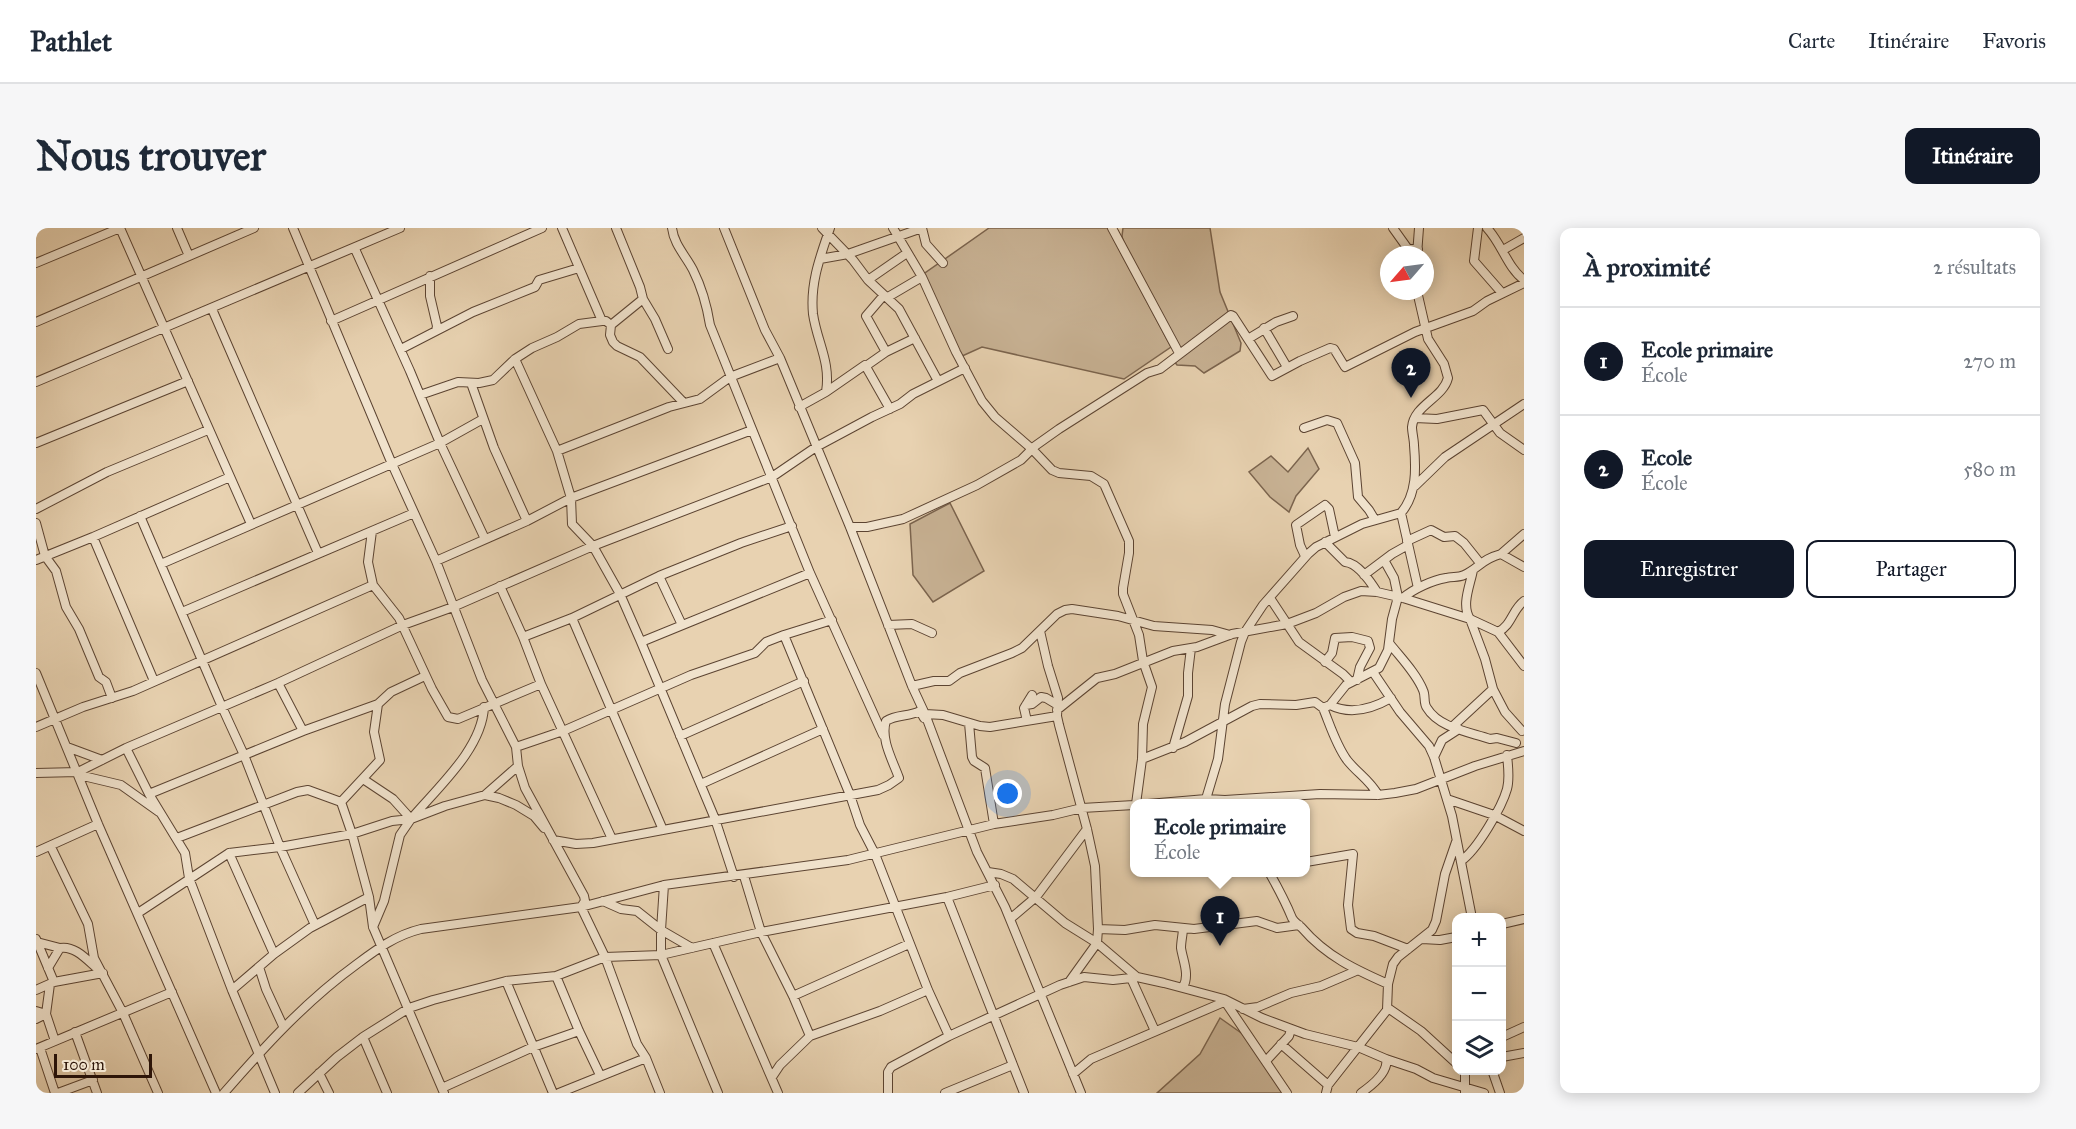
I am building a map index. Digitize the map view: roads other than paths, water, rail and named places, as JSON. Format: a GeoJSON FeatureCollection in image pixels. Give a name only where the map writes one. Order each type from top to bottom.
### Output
{"type":"FeatureCollection","features":[{"type":"Feature","properties":{"kind":"street"},"geometry":{"type":"LineString","coordinates":[[36,263],[120,228],[251,524]]}},
{"type":"Feature","properties":{"kind":"street"},"geometry":{"type":"LineString","coordinates":[[177,228],[189,256]]}},
{"type":"Feature","properties":{"kind":"street"},"geometry":{"type":"LineString","coordinates":[[36,322],[189,256],[237,231],[254,228]]}},
{"type":"Feature","properties":{"kind":"street"},"geometry":{"type":"LineString","coordinates":[[293,228],[392,464],[436,561],[482,680],[516,747],[518,766],[525,788],[584,896],[585,901],[581,907]]}},
{"type":"Feature","properties":{"kind":"street"},"geometry":{"type":"LineString","coordinates":[[36,382],[166,329],[400,228]]}},
{"type":"Feature","properties":{"kind":"street"},"geometry":{"type":"LineString","coordinates":[[331,321],[542,228]]}},
{"type":"Feature","properties":{"kind":"street"},"geometry":{"type":"LineString","coordinates":[[562,228],[602,321]]}},
{"type":"Feature","properties":{"kind":"street"},"geometry":{"type":"LineString","coordinates":[[616,228],[643,299],[656,320],[668,348]]}},
{"type":"Feature","properties":{"kind":"street"},"geometry":{"type":"LineString","coordinates":[[485,795],[516,805],[534,816],[554,840],[576,844],[878,790],[899,778],[886,742],[810,573],[730,377],[710,325],[700,284],[692,267],[677,246],[672,228]]}},
{"type":"Feature","properties":{"kind":"street"},"geometry":{"type":"LineString","coordinates":[[724,228],[765,330],[780,358],[850,527],[912,687],[925,714],[968,830],[995,885],[1081,1093]]}},
{"type":"Feature","properties":{"kind":"street"},"geometry":{"type":"LineString","coordinates":[[893,228],[922,277],[964,368],[988,410],[1056,472],[1091,476],[1108,489],[1129,541],[1130,553],[1123,588],[1125,600],[1139,635],[1143,661],[1152,687],[1143,724],[1142,759],[1136,799]]}},
{"type":"Feature","properties":{"kind":"street"},"geometry":{"type":"LineString","coordinates":[[820,259],[848,254],[922,228],[926,244],[943,263]]}},
{"type":"Feature","properties":{"kind":"street"},"geometry":{"type":"LineString","coordinates":[[1112,228],[1179,353]]}},
{"type":"Feature","properties":{"kind":"street"},"geometry":{"type":"LineString","coordinates":[[1393,228],[1406,246]]}},
{"type":"Feature","properties":{"kind":"street"},"geometry":{"type":"LineString","coordinates":[[1418,246],[1419,228]]}},
{"type":"Feature","properties":{"kind":"street"},"geometry":{"type":"LineString","coordinates":[[1478,228],[1474,261],[1502,293]]}},
{"type":"Feature","properties":{"kind":"street"},"geometry":{"type":"LineString","coordinates":[[850,527],[884,524],[912,516],[1011,466],[1059,429],[1147,373],[1160,369],[1231,315],[1272,376],[1287,367],[1332,348],[1345,367],[1426,329],[1473,311],[1524,282],[1516,274],[1488,228]]}},
{"type":"Feature","properties":{"kind":"street"},"geometry":{"type":"LineString","coordinates":[[827,230],[868,280],[899,309],[938,381]]}},
{"type":"Feature","properties":{"kind":"street"},"geometry":{"type":"LineString","coordinates":[[826,392],[827,369],[814,317],[813,303],[814,275],[827,230]]}},
{"type":"Feature","properties":{"kind":"street"},"geometry":{"type":"LineString","coordinates":[[1503,250],[1524,238]]}},
{"type":"Feature","properties":{"kind":"street"},"geometry":{"type":"LineString","coordinates":[[355,249],[484,539]]}},
{"type":"Feature","properties":{"kind":"street"},"geometry":{"type":"LineString","coordinates":[[868,280],[907,253]]}},
{"type":"Feature","properties":{"kind":"street"},"geometry":{"type":"LineString","coordinates":[[401,350],[473,312],[535,287],[539,280],[579,268]]}},
{"type":"Feature","properties":{"kind":"street"},"geometry":{"type":"LineString","coordinates":[[429,276],[436,332]]}},
{"type":"Feature","properties":{"kind":"street"},"geometry":{"type":"LineString","coordinates":[[886,352],[866,316],[886,296],[922,277]]}},
{"type":"Feature","properties":{"kind":"street"},"geometry":{"type":"LineString","coordinates":[[643,299],[611,325],[610,335],[617,346],[640,357],[683,402]]}},
{"type":"Feature","properties":{"kind":"street"},"geometry":{"type":"LineString","coordinates":[[1206,798],[1218,759],[1225,704],[1245,632],[1263,605],[1305,556],[1335,537],[1375,520],[1401,513],[1409,501],[1414,486],[1415,460],[1412,427],[1415,417],[1422,407],[1444,387],[1448,378],[1444,364],[1432,346],[1419,300]]}},
{"type":"Feature","properties":{"kind":"street"},"geometry":{"type":"LineString","coordinates":[[212,309],[318,554]]}},
{"type":"Feature","properties":{"kind":"street"},"geometry":{"type":"LineString","coordinates":[[1248,339],[1264,328],[1293,316]]}},
{"type":"Feature","properties":{"kind":"street"},"geometry":{"type":"LineString","coordinates":[[420,395],[448,385],[493,380],[515,358],[579,324],[606,321],[611,325]]}},
{"type":"Feature","properties":{"kind":"street"},"geometry":{"type":"LineString","coordinates":[[1264,328],[1287,367]]}},
{"type":"Feature","properties":{"kind":"street"},"geometry":{"type":"LineString","coordinates":[[799,407],[886,352],[915,338]]}},
{"type":"Feature","properties":{"kind":"street"},"geometry":{"type":"LineString","coordinates":[[515,358],[557,451],[571,498],[572,524],[593,546],[620,594],[716,819],[734,877]]}},
{"type":"Feature","properties":{"kind":"street"},"geometry":{"type":"LineString","coordinates":[[557,451],[683,402],[700,399],[730,377],[780,358]]}},
{"type":"Feature","properties":{"kind":"street"},"geometry":{"type":"LineString","coordinates":[[866,366],[890,409]]}},
{"type":"Feature","properties":{"kind":"street"},"geometry":{"type":"LineString","coordinates":[[79,774],[126,748],[278,683],[402,625],[453,607],[593,546],[772,477],[816,447],[964,368]]}},
{"type":"Feature","properties":{"kind":"street"},"geometry":{"type":"LineString","coordinates":[[36,443],[188,381]]}},
{"type":"Feature","properties":{"kind":"street"},"geometry":{"type":"LineString","coordinates":[[471,383],[483,419],[527,521]]}},
{"type":"Feature","properties":{"kind":"street"},"geometry":{"type":"LineString","coordinates":[[1414,486],[1445,457],[1524,404]]}},
{"type":"Feature","properties":{"kind":"street"},"geometry":{"type":"LineString","coordinates":[[1415,417],[1437,419],[1483,410],[1505,438],[1524,450]]}},
{"type":"Feature","properties":{"kind":"street"},"geometry":{"type":"LineString","coordinates":[[161,564],[440,443],[483,419]]}},
{"type":"Feature","properties":{"kind":"street"},"geometry":{"type":"LineString","coordinates":[[1304,428],[1328,420],[1337,423],[1355,463],[1358,497],[1375,520]]}},
{"type":"Feature","properties":{"kind":"street"},"geometry":{"type":"LineString","coordinates":[[36,509],[107,472],[208,429]]}},
{"type":"Feature","properties":{"kind":"street"},"geometry":{"type":"LineString","coordinates":[[436,561],[527,521],[571,498],[752,430]]}},
{"type":"Feature","properties":{"kind":"street"},"geometry":{"type":"LineString","coordinates":[[36,560],[230,477]]}},
{"type":"Feature","properties":{"kind":"street"},"geometry":{"type":"LineString","coordinates":[[1305,556],[1296,525],[1325,506],[1329,509],[1335,537]]}},
{"type":"Feature","properties":{"kind":"street"},"geometry":{"type":"LineString","coordinates":[[182,612],[414,513]]}},
{"type":"Feature","properties":{"kind":"street"},"geometry":{"type":"LineString","coordinates":[[1401,513],[1418,588]]}},
{"type":"Feature","properties":{"kind":"street"},"geometry":{"type":"LineString","coordinates":[[140,516],[315,925]]}},
{"type":"Feature","properties":{"kind":"street"},"geometry":{"type":"LineString","coordinates":[[36,523],[45,556],[56,571],[66,607],[79,629],[99,677],[106,682],[112,698]]}},
{"type":"Feature","properties":{"kind":"street"},"geometry":{"type":"LineString","coordinates":[[523,637],[572,618],[659,576],[741,543],[792,526]]}},
{"type":"Feature","properties":{"kind":"street"},"geometry":{"type":"LineString","coordinates":[[1364,575],[1407,543],[1431,530],[1444,537],[1455,536],[1470,549],[1480,563]]}},
{"type":"Feature","properties":{"kind":"street"},"geometry":{"type":"LineString","coordinates":[[372,531],[368,562],[373,585],[393,609],[425,676],[448,717],[458,718],[541,684]]}},
{"type":"Feature","properties":{"kind":"street"},"geometry":{"type":"LineString","coordinates":[[1327,707],[1341,690],[1373,672],[1384,661],[1390,644],[1392,619],[1401,597],[1444,578],[1462,576],[1480,563],[1501,554],[1524,534]]}},
{"type":"Feature","properties":{"kind":"street"},"geometry":{"type":"LineString","coordinates":[[93,537],[154,681]]}},
{"type":"Feature","properties":{"kind":"street"},"geometry":{"type":"LineString","coordinates":[[1325,542],[1345,562],[1351,562],[1377,592]]}},
{"type":"Feature","properties":{"kind":"street"},"geometry":{"type":"LineString","coordinates":[[1501,554],[1524,567]]}},
{"type":"Feature","properties":{"kind":"street"},"geometry":{"type":"LineString","coordinates":[[1384,560],[1401,597]]}},
{"type":"Feature","properties":{"kind":"street"},"geometry":{"type":"LineString","coordinates":[[1461,861],[1472,851],[1507,789],[1511,754],[1523,728],[1505,712],[1493,689],[1485,659],[1466,611],[1473,570]]}},
{"type":"Feature","properties":{"kind":"street"},"geometry":{"type":"LineString","coordinates":[[641,642],[810,573]]}},
{"type":"Feature","properties":{"kind":"street"},"geometry":{"type":"LineString","coordinates":[[659,576],[682,625]]}},
{"type":"Feature","properties":{"kind":"street"},"geometry":{"type":"LineString","coordinates":[[36,727],[83,707],[133,691],[373,585]]}},
{"type":"Feature","properties":{"kind":"street"},"geometry":{"type":"LineString","coordinates":[[500,586],[541,684],[612,839]]}},
{"type":"Feature","properties":{"kind":"street"},"geometry":{"type":"LineString","coordinates":[[925,714],[943,715],[990,727],[1026,721],[1057,710],[1090,681],[1097,678],[1115,674],[1173,651],[1202,646],[1230,635],[1287,624],[1361,591],[1401,597],[1470,619],[1498,632],[1524,666]]}},
{"type":"Feature","properties":{"kind":"street"},"geometry":{"type":"LineString","coordinates":[[1270,598],[1299,642],[1354,681]]}},
{"type":"Feature","properties":{"kind":"street"},"geometry":{"type":"LineString","coordinates":[[1498,632],[1507,626],[1518,606],[1524,601]]}},
{"type":"Feature","properties":{"kind":"street"},"geometry":{"type":"LineString","coordinates":[[912,687],[934,681],[948,681],[965,671],[1022,648],[1057,614],[1072,609],[1118,616],[1135,622],[1176,629],[1212,630],[1230,635]]}},
{"type":"Feature","properties":{"kind":"street"},"geometry":{"type":"LineString","coordinates":[[572,618],[663,830]]}},
{"type":"Feature","properties":{"kind":"street"},"geometry":{"type":"LineString","coordinates":[[516,747],[563,731],[691,675],[755,653],[766,642],[831,620]]}},
{"type":"Feature","properties":{"kind":"street"},"geometry":{"type":"LineString","coordinates":[[888,625],[912,624],[932,633]]}},
{"type":"Feature","properties":{"kind":"street"},"geometry":{"type":"LineString","coordinates":[[1040,631],[1058,698],[1057,710],[1074,786],[1088,829],[1095,866],[1097,943],[1069,982]]}},
{"type":"Feature","properties":{"kind":"street"},"geometry":{"type":"LineString","coordinates":[[784,635],[850,795],[860,825],[875,854],[909,944],[949,1036]]}},
{"type":"Feature","properties":{"kind":"street"},"geometry":{"type":"LineString","coordinates":[[1325,662],[1332,652],[1335,638],[1352,637],[1368,641],[1370,648],[1354,681]]}},
{"type":"Feature","properties":{"kind":"street"},"geometry":{"type":"LineString","coordinates":[[1390,644],[1424,691],[1426,708],[1438,718],[1455,728],[1490,739],[1497,738],[1516,743]]}},
{"type":"Feature","properties":{"kind":"street"},"geometry":{"type":"LineString","coordinates":[[1173,748],[1188,696],[1191,648]]}},
{"type":"Feature","properties":{"kind":"street"},"geometry":{"type":"LineString","coordinates":[[1373,672],[1429,746],[1434,757],[1447,799],[1471,913]]}},
{"type":"Feature","properties":{"kind":"street"},"geometry":{"type":"LineString","coordinates":[[37,675],[98,824],[216,1093]]}},
{"type":"Feature","properties":{"kind":"street"},"geometry":{"type":"LineString","coordinates":[[149,794],[303,731],[378,704],[391,692],[425,676]]}},
{"type":"Feature","properties":{"kind":"street"},"geometry":{"type":"LineString","coordinates":[[681,736],[804,681]]}},
{"type":"Feature","properties":{"kind":"street"},"geometry":{"type":"LineString","coordinates":[[278,683],[303,731]]}},
{"type":"Feature","properties":{"kind":"street"},"geometry":{"type":"LineString","coordinates":[[1434,757],[1442,740],[1455,728],[1460,718],[1473,709],[1493,689]]}},
{"type":"Feature","properties":{"kind":"street"},"geometry":{"type":"LineString","coordinates":[[1026,721],[1024,708],[1032,695]]}},
{"type":"Feature","properties":{"kind":"street"},"geometry":{"type":"LineString","coordinates":[[1026,705],[1032,704],[1041,697],[1046,698],[1057,710]]}},
{"type":"Feature","properties":{"kind":"street"},"geometry":{"type":"LineString","coordinates":[[1142,759],[1173,748],[1239,712],[1260,704],[1296,705],[1318,702],[1327,707],[1350,711],[1375,707],[1391,698]]}},
{"type":"Feature","properties":{"kind":"street"},"geometry":{"type":"LineString","coordinates":[[340,802],[380,760],[374,732],[378,704]]}},
{"type":"Feature","properties":{"kind":"street"},"geometry":{"type":"LineString","coordinates":[[373,927],[384,901],[400,836],[411,819],[471,747],[482,726],[484,707]]}},
{"type":"Feature","properties":{"kind":"street"},"geometry":{"type":"LineString","coordinates":[[1327,707],[1344,755],[1372,785],[1378,795]]}},
{"type":"Feature","properties":{"kind":"street"},"geometry":{"type":"LineString","coordinates":[[886,742],[884,732],[886,720],[896,715],[911,716],[920,711],[929,727]]}},
{"type":"Feature","properties":{"kind":"street"},"geometry":{"type":"LineString","coordinates":[[969,723],[972,757],[985,768],[994,824]]}},
{"type":"Feature","properties":{"kind":"street"},"geometry":{"type":"LineString","coordinates":[[700,784],[823,729]]}},
{"type":"Feature","properties":{"kind":"street"},"geometry":{"type":"LineString","coordinates":[[67,747],[102,760]]}},
{"type":"Feature","properties":{"kind":"street"},"geometry":{"type":"LineString","coordinates":[[126,748],[149,794],[185,853],[189,878],[275,1093]]}},
{"type":"Feature","properties":{"kind":"street"},"geometry":{"type":"LineString","coordinates":[[1261,799],[1320,794],[1378,795],[1416,789],[1441,778],[1524,751]]}},
{"type":"Feature","properties":{"kind":"street"},"geometry":{"type":"LineString","coordinates":[[138,913],[229,853],[280,847],[352,834],[392,821],[411,819],[444,806],[485,795],[518,766]]}},
{"type":"Feature","properties":{"kind":"street"},"geometry":{"type":"LineString","coordinates":[[36,773],[79,774],[121,784],[162,815]]}},
{"type":"Feature","properties":{"kind":"street"},"geometry":{"type":"LineString","coordinates":[[363,779],[393,799],[411,819]]}},
{"type":"Feature","properties":{"kind":"street"},"geometry":{"type":"LineString","coordinates":[[177,838],[297,792],[308,790],[340,802],[352,834],[369,897],[373,927],[443,1091],[533,1047],[579,1031]]}},
{"type":"Feature","properties":{"kind":"street"},"geometry":{"type":"LineString","coordinates":[[1196,799],[1211,799]]}},
{"type":"Feature","properties":{"kind":"street"},"geometry":{"type":"LineString","coordinates":[[1447,799],[1494,815],[1524,831]]}},
{"type":"Feature","properties":{"kind":"street"},"geometry":{"type":"LineString","coordinates":[[224,1093],[284,1026],[318,994],[380,946],[404,933],[421,928],[581,907],[664,885],[744,876],[875,854],[994,824],[1082,808],[1130,804]]}},
{"type":"Feature","properties":{"kind":"street"},"geometry":{"type":"LineString","coordinates":[[36,852],[98,824]]}},
{"type":"Feature","properties":{"kind":"street"},"geometry":{"type":"LineString","coordinates":[[1010,920],[1036,897],[1088,829]]}},
{"type":"Feature","properties":{"kind":"street"},"geometry":{"type":"LineString","coordinates":[[1281,1044],[1327,1089],[1388,1008],[1388,984],[1393,964],[1408,949],[1429,934],[1436,921],[1445,874],[1456,842]]}},
{"type":"Feature","properties":{"kind":"street"},"geometry":{"type":"LineString","coordinates":[[51,847],[88,924],[94,958],[123,1013],[158,1093]]}},
{"type":"Feature","properties":{"kind":"street"},"geometry":{"type":"LineString","coordinates":[[229,853],[274,954]]}},
{"type":"Feature","properties":{"kind":"street"},"geometry":{"type":"LineString","coordinates":[[1310,861],[1353,854],[1348,905],[1351,929],[1408,949]]}},
{"type":"Feature","properties":{"kind":"street"},"geometry":{"type":"LineString","coordinates":[[988,872],[1013,879],[1077,932],[1097,943],[1134,978],[1155,1031]]}},
{"type":"Feature","properties":{"kind":"street"},"geometry":{"type":"LineString","coordinates":[[744,876],[761,932],[810,1036]]}},
{"type":"Feature","properties":{"kind":"street"},"geometry":{"type":"LineString","coordinates":[[1271,877],[1291,911],[1293,919],[1316,943],[1356,971],[1388,984]]}},
{"type":"Feature","properties":{"kind":"street"},"geometry":{"type":"LineString","coordinates":[[664,885],[661,955],[718,1093]]}},
{"type":"Feature","properties":{"kind":"street"},"geometry":{"type":"LineString","coordinates":[[298,1093],[363,1037],[409,1008],[433,1000],[506,981],[556,976],[605,957],[661,955],[761,932],[947,897],[995,885]]}},
{"type":"Feature","properties":{"kind":"street"},"geometry":{"type":"LineString","coordinates":[[232,990],[274,954],[315,925],[369,897]]}},
{"type":"Feature","properties":{"kind":"street"},"geometry":{"type":"LineString","coordinates":[[947,897],[1024,1093]]}},
{"type":"Feature","properties":{"kind":"street"},"geometry":{"type":"LineString","coordinates":[[603,901],[621,909],[637,911],[661,930],[692,948]]}},
{"type":"Feature","properties":{"kind":"street"},"geometry":{"type":"LineString","coordinates":[[581,907],[605,957],[638,1044],[660,1093]]}},
{"type":"Feature","properties":{"kind":"street"},"geometry":{"type":"LineString","coordinates":[[1506,923],[1524,919]]}},
{"type":"Feature","properties":{"kind":"street"},"geometry":{"type":"LineString","coordinates":[[1098,929],[1125,930],[1155,926],[1194,929],[1257,921],[1277,928],[1299,925]]}},
{"type":"Feature","properties":{"kind":"street"},"geometry":{"type":"LineString","coordinates":[[1183,928],[1181,946],[1186,970],[1183,987]]}},
{"type":"Feature","properties":{"kind":"street"},"geometry":{"type":"LineString","coordinates":[[1422,939],[1452,938]]}},
{"type":"Feature","properties":{"kind":"street"},"geometry":{"type":"LineString","coordinates":[[37,941],[60,948],[73,949],[103,973]]}},
{"type":"Feature","properties":{"kind":"street"},"geometry":{"type":"LineString","coordinates":[[37,941],[52,983],[46,1014],[55,1041]]}},
{"type":"Feature","properties":{"kind":"street"},"geometry":{"type":"LineString","coordinates":[[713,943],[778,1093]]}},
{"type":"Feature","properties":{"kind":"street"},"geometry":{"type":"LineString","coordinates":[[793,996],[909,944]]}},
{"type":"Feature","properties":{"kind":"street"},"geometry":{"type":"LineString","coordinates":[[48,968],[60,948]]}},
{"type":"Feature","properties":{"kind":"street"},"geometry":{"type":"LineString","coordinates":[[259,967],[266,990],[284,1026]]}},
{"type":"Feature","properties":{"kind":"street"},"geometry":{"type":"LineString","coordinates":[[1243,1009],[1258,1007],[1291,993],[1327,984],[1356,971]]}},
{"type":"Feature","properties":{"kind":"street"},"geometry":{"type":"LineString","coordinates":[[36,990],[52,983],[103,973]]}},
{"type":"Feature","properties":{"kind":"street"},"geometry":{"type":"LineString","coordinates":[[556,976],[600,1075]]}},
{"type":"Feature","properties":{"kind":"street"},"geometry":{"type":"LineString","coordinates":[[888,1093],[891,1067],[949,1036],[1039,994],[1084,977],[1113,980],[1134,978],[1183,987],[1305,1034],[1358,1047],[1465,1090],[1484,1093]]}},
{"type":"Feature","properties":{"kind":"street"},"geometry":{"type":"LineString","coordinates":[[506,981],[553,1093]]}},
{"type":"Feature","properties":{"kind":"street"},"geometry":{"type":"LineString","coordinates":[[772,1077],[780,1065],[810,1036],[880,1011],[928,990]]}},
{"type":"Feature","properties":{"kind":"street"},"geometry":{"type":"LineString","coordinates":[[93,1080],[56,1093],[38,1048],[172,992]]}},
{"type":"Feature","properties":{"kind":"street"},"geometry":{"type":"LineString","coordinates":[[1073,1074],[1091,1059],[1224,1001]]}},
{"type":"Feature","properties":{"kind":"street"},"geometry":{"type":"LineString","coordinates":[[1224,1001],[1287,1093]]}},
{"type":"Feature","properties":{"kind":"street"},"geometry":{"type":"LineString","coordinates":[[1388,1008],[1422,1031],[1452,1059]]}},
{"type":"Feature","properties":{"kind":"street"},"geometry":{"type":"LineString","coordinates":[[36,1011],[46,1014]]}},
{"type":"Feature","properties":{"kind":"street"},"geometry":{"type":"LineString","coordinates":[[36,1019],[46,1014]]}},
{"type":"Feature","properties":{"kind":"street"},"geometry":{"type":"LineString","coordinates":[[1506,1035],[1524,1027]]}},
{"type":"Feature","properties":{"kind":"street"},"geometry":{"type":"LineString","coordinates":[[1266,1062],[1289,1036],[1291,1029]]}},
{"type":"Feature","properties":{"kind":"street"},"geometry":{"type":"LineString","coordinates":[[75,1032],[97,1093]]}},
{"type":"Feature","properties":{"kind":"street"},"geometry":{"type":"LineString","coordinates":[[363,1037],[387,1093]]}},
{"type":"Feature","properties":{"kind":"street"},"geometry":{"type":"LineString","coordinates":[[1506,1056],[1524,1053]]}},
{"type":"Feature","properties":{"kind":"street"},"geometry":{"type":"LineString","coordinates":[[559,1093],[646,1058]]}},
{"type":"Feature","properties":{"kind":"street"},"geometry":{"type":"LineString","coordinates":[[1361,1093],[1371,1087],[1386,1068],[1386,1059]]}},
{"type":"Feature","properties":{"kind":"street"},"geometry":{"type":"LineString","coordinates":[[945,1093],[1013,1065]]}},
{"type":"Feature","properties":{"kind":"street"},"geometry":{"type":"LineString","coordinates":[[319,1073],[328,1093]]}},
{"type":"Feature","properties":{"kind":"street"},"geometry":{"type":"LineString","coordinates":[[49,1075],[47,1079],[49,1093]]}},
{"type":"Feature","properties":{"kind":"street"},"geometry":{"type":"LineString","coordinates":[[1493,1075],[1500,1093]]}},
{"type":"Feature","properties":{"kind":"place","name":"Ecole"},"geometry":{"type":"Point","coordinates":[1411,398]}},
{"type":"Feature","properties":{"kind":"place","name":"Ecole primaire"},"geometry":{"type":"Point","coordinates":[1220,946]}}]}
